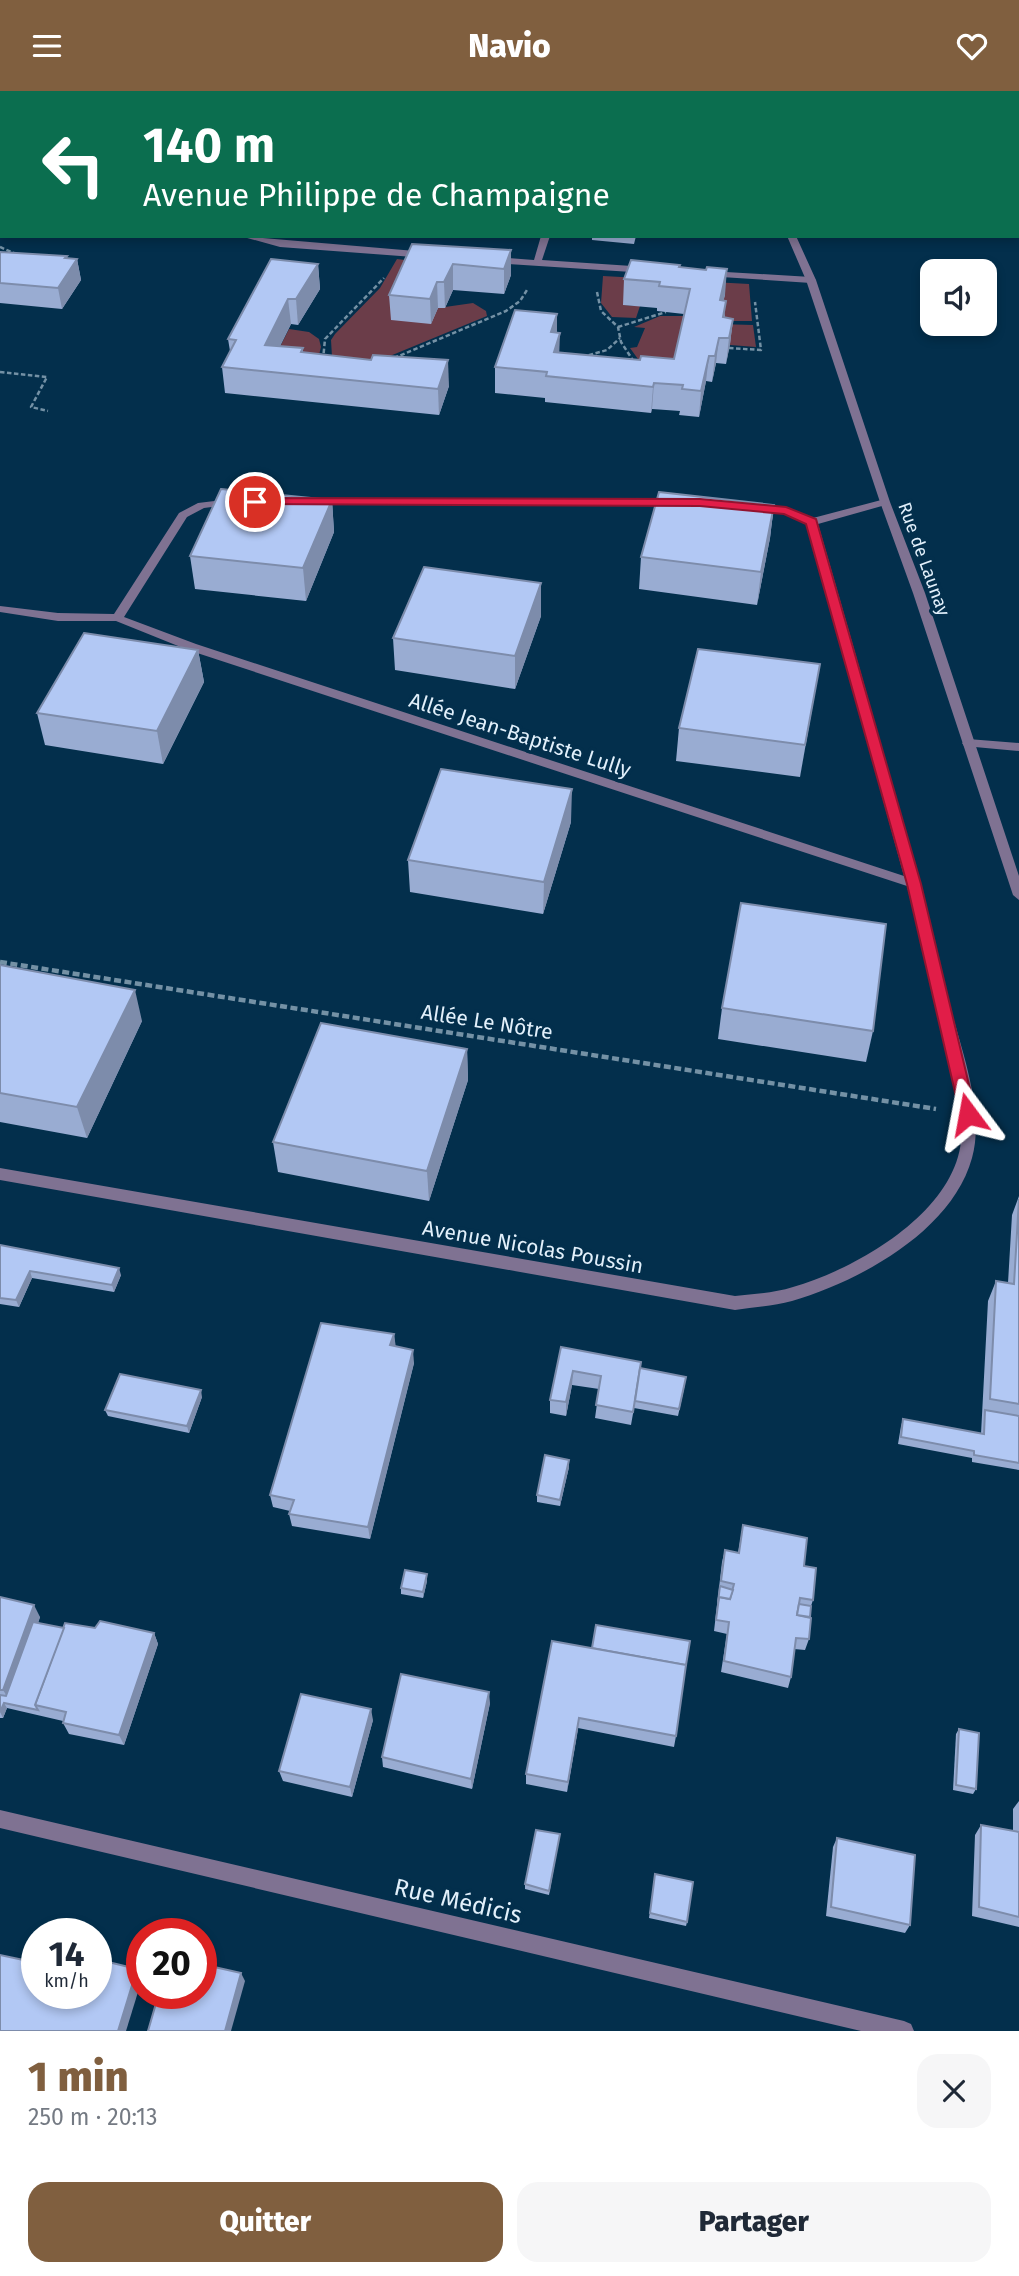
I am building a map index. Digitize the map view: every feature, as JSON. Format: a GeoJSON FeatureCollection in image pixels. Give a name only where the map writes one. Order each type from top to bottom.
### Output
{"type":"FeatureCollection","features":[{"type":"Feature","properties":{"kind":"street"},"geometry":{"type":"LineString","coordinates":[[253,238],[280,244],[434,255]]}},
{"type":"Feature","properties":{"kind":"street"},"geometry":{"type":"LineString","coordinates":[[537,263],[545,238]]}},
{"type":"Feature","properties":{"kind":"street","name":"Rue de Launay"},"geometry":{"type":"LineString","coordinates":[[792,238],[811,280],[1019,895]]}},
{"type":"Feature","properties":{"kind":"street"},"geometry":{"type":"LineString","coordinates":[[485,259],[662,271]]}},
{"type":"Feature","properties":{"kind":"street"},"geometry":{"type":"LineString","coordinates":[[701,273],[811,280]]}},
{"type":"Feature","properties":{"kind":"street"},"geometry":{"type":"LineString","coordinates":[[117,618],[183,515],[202,505],[241,502]]}},
{"type":"Feature","properties":{"kind":"street"},"geometry":{"type":"LineString","coordinates":[[296,502],[686,502]]}},
{"type":"Feature","properties":{"kind":"street"},"geometry":{"type":"LineString","coordinates":[[740,505],[786,511],[812,521],[885,502]]}},
{"type":"Feature","properties":{"kind":"street","name":"Avenue Nicolas Poussin"},"geometry":{"type":"LineString","coordinates":[[0,1174],[735,1303],[792,1294],[853,1271],[907,1235],[950,1193],[965,1157],[968,1114],[914,884],[812,521]]}},
{"type":"Feature","properties":{"kind":"street","name":"Allée Jean-Baptiste Lully"},"geometry":{"type":"LineString","coordinates":[[0,610],[58,617],[117,618],[351,700],[914,884]]}},
{"type":"Feature","properties":{"kind":"street"},"geometry":{"type":"LineString","coordinates":[[968,743],[1019,747]]}},
{"type":"Feature","properties":{"kind":"street","name":"Rue Médicis"},"geometry":{"type":"LineString","coordinates":[[0,1819],[904,2031]]}},
{"type":"Feature","properties":{"kind":"path"},"geometry":{"type":"LineString","coordinates":[[0,247],[19,255]]}},
{"type":"Feature","properties":{"kind":"path"},"geometry":{"type":"LineString","coordinates":[[323,361],[325,338],[382,282],[395,253]]}},
{"type":"Feature","properties":{"kind":"path"},"geometry":{"type":"LineString","coordinates":[[383,363],[513,307],[525,295],[537,263]]}},
{"type":"Feature","properties":{"kind":"path"},"geometry":{"type":"LineString","coordinates":[[598,267],[597,303],[601,311],[618,327],[636,366]]}},
{"type":"Feature","properties":{"kind":"path"},"geometry":{"type":"LineString","coordinates":[[729,348],[761,350],[752,277]]}},
{"type":"Feature","properties":{"kind":"path"},"geometry":{"type":"LineString","coordinates":[[618,327],[666,312]]}},
{"type":"Feature","properties":{"kind":"path"},"geometry":{"type":"LineString","coordinates":[[591,362],[580,359],[614,346],[621,338]]}},
{"type":"Feature","properties":{"kind":"path"},"geometry":{"type":"LineString","coordinates":[[317,364],[323,361],[335,362]]}},
{"type":"Feature","properties":{"kind":"path"},"geometry":{"type":"LineString","coordinates":[[0,372],[47,377],[31,407],[48,411]]}},
{"type":"Feature","properties":{"kind":"path","name":"Allée Le Nôtre"},"geometry":{"type":"LineString","coordinates":[[0,962],[968,1114]]}},
{"type":"Feature","properties":{"kind":"shaded area"},"geometry":{"type":"Polygon","coordinates":[[[397,259],[413,261],[438,308],[473,303],[486,311],[487,316],[373,363],[332,357],[331,340],[380,288],[397,259]]]}},
{"type":"Feature","properties":{"kind":"shaded area"},"geometry":{"type":"Polygon","coordinates":[[[603,276],[749,284],[752,321],[718,321],[724,295],[624,305],[640,306],[636,318],[612,317],[601,303],[603,276]]]}},
{"type":"Feature","properties":{"kind":"shaded area"},"geometry":{"type":"Polygon","coordinates":[[[660,316],[687,316],[673,382],[648,373],[630,348],[637,347],[645,328],[634,327],[660,316]]]}},
{"type":"Feature","properties":{"kind":"shaded area"},"geometry":{"type":"Polygon","coordinates":[[[718,324],[753,325],[756,347],[730,345],[718,324]]]}},
{"type":"Feature","properties":{"kind":"shaded area"},"geometry":{"type":"Polygon","coordinates":[[[289,329],[309,332],[319,339],[321,347],[318,359],[268,370],[289,329]]]}},
{"type":"Feature","properties":{"kind":"building"},"geometry":{"type":"Polygon","coordinates":[[[412,244],[511,250],[504,269],[453,264],[444,282],[437,282],[430,299],[389,295],[412,244]]]}},
{"type":"Feature","properties":{"kind":"building"},"geometry":{"type":"Polygon","coordinates":[[[0,252],[77,259],[58,288],[0,283],[0,252]]]}},
{"type":"Feature","properties":{"kind":"building"},"geometry":{"type":"Polygon","coordinates":[[[271,259],[318,264],[296,299],[288,299],[265,345],[303,348],[301,352],[371,360],[373,355],[448,360],[438,389],[222,367],[236,340],[228,339],[271,259]]]}},
{"type":"Feature","properties":{"kind":"building"},"geometry":{"type":"Polygon","coordinates":[[[631,260],[706,270],[707,267],[727,269],[720,300],[726,301],[723,317],[733,319],[729,338],[719,338],[715,356],[709,356],[701,391],[682,389],[683,385],[654,383],[653,387],[546,376],[547,372],[495,367],[515,310],[557,314],[551,332],[560,333],[554,352],[640,360],[641,356],[674,359],[690,289],[659,286],[660,282],[624,279],[631,260]]]}},
{"type":"Feature","properties":{"kind":"building"},"geometry":{"type":"Polygon","coordinates":[[[221,489],[332,500],[303,568],[190,556],[221,489]]]}},
{"type":"Feature","properties":{"kind":"building"},"geometry":{"type":"Polygon","coordinates":[[[659,492],[774,505],[761,572],[641,557],[659,492]]]}},
{"type":"Feature","properties":{"kind":"building"},"geometry":{"type":"Polygon","coordinates":[[[424,567],[541,583],[515,656],[393,638],[424,567]]]}},
{"type":"Feature","properties":{"kind":"building"},"geometry":{"type":"Polygon","coordinates":[[[84,633],[198,650],[157,731],[37,713],[84,633]]]}},
{"type":"Feature","properties":{"kind":"building"},"geometry":{"type":"Polygon","coordinates":[[[698,649],[820,664],[805,745],[679,728],[698,649]]]}},
{"type":"Feature","properties":{"kind":"building"},"geometry":{"type":"Polygon","coordinates":[[[441,769],[572,789],[544,882],[408,860],[441,769]]]}},
{"type":"Feature","properties":{"kind":"building"},"geometry":{"type":"Polygon","coordinates":[[[741,903],[886,924],[873,1031],[722,1008],[741,903]]]}},
{"type":"Feature","properties":{"kind":"building"},"geometry":{"type":"Polygon","coordinates":[[[0,965],[135,990],[77,1107],[0,1093],[0,965]]]}},
{"type":"Feature","properties":{"kind":"building"},"geometry":{"type":"Polygon","coordinates":[[[321,1023],[467,1049],[427,1171],[273,1142],[321,1023]]]}},
{"type":"Feature","properties":{"kind":"building"},"geometry":{"type":"Polygon","coordinates":[[[1019,1199],[1019,1404],[990,1399],[996,1281],[1014,1284],[1019,1199]]]}},
{"type":"Feature","properties":{"kind":"building"},"geometry":{"type":"Polygon","coordinates":[[[0,1245],[119,1268],[112,1285],[30,1271],[16,1300],[0,1298],[0,1245]]]}},
{"type":"Feature","properties":{"kind":"building"},"geometry":{"type":"Polygon","coordinates":[[[321,1323],[394,1334],[390,1345],[413,1350],[368,1527],[289,1514],[294,1500],[270,1495],[321,1323]]]}},
{"type":"Feature","properties":{"kind":"building"},"geometry":{"type":"Polygon","coordinates":[[[561,1347],[641,1362],[633,1412],[596,1405],[601,1376],[573,1371],[566,1402],[550,1400],[561,1347]]]}},
{"type":"Feature","properties":{"kind":"building"},"geometry":{"type":"Polygon","coordinates":[[[640,1368],[686,1377],[679,1409],[635,1401],[640,1368]]]}},
{"type":"Feature","properties":{"kind":"building"},"geometry":{"type":"Polygon","coordinates":[[[120,1374],[201,1390],[187,1426],[105,1410],[120,1374]]]}},
{"type":"Feature","properties":{"kind":"building"},"geometry":{"type":"Polygon","coordinates":[[[985,1410],[1019,1416],[1019,1463],[901,1437],[903,1419],[984,1434],[985,1410]]]}},
{"type":"Feature","properties":{"kind":"building"},"geometry":{"type":"Polygon","coordinates":[[[545,1455],[569,1460],[560,1500],[537,1495],[545,1455]]]}},
{"type":"Feature","properties":{"kind":"building"},"geometry":{"type":"Polygon","coordinates":[[[743,1525],[807,1538],[804,1566],[816,1568],[813,1600],[800,1598],[797,1615],[811,1618],[809,1639],[796,1638],[791,1677],[724,1661],[729,1622],[716,1620],[719,1597],[730,1599],[734,1584],[721,1581],[725,1550],[739,1553],[743,1525]]]}},
{"type":"Feature","properties":{"kind":"building"},"geometry":{"type":"Polygon","coordinates":[[[405,1570],[427,1574],[423,1592],[401,1588],[405,1570]]]}},
{"type":"Feature","properties":{"kind":"building"},"geometry":{"type":"Polygon","coordinates":[[[720,1586],[733,1590],[730,1599],[719,1597],[718,1602],[720,1586]]]}},
{"type":"Feature","properties":{"kind":"building"},"geometry":{"type":"Polygon","coordinates":[[[0,1597],[34,1605],[3,1690],[0,1690],[0,1597]]]}},
{"type":"Feature","properties":{"kind":"building"},"geometry":{"type":"Polygon","coordinates":[[[799,1604],[811,1606],[810,1617],[797,1615],[799,1604]]]}},
{"type":"Feature","properties":{"kind":"building"},"geometry":{"type":"Polygon","coordinates":[[[100,1621],[154,1633],[119,1735],[63,1723],[66,1712],[35,1705],[65,1623],[95,1628],[100,1621]]]}},
{"type":"Feature","properties":{"kind":"building"},"geometry":{"type":"Polygon","coordinates":[[[33,1622],[64,1628],[35,1705],[38,1710],[4,1703],[0,1712],[0,1695],[6,1696],[33,1622]]]}},
{"type":"Feature","properties":{"kind":"building"},"geometry":{"type":"Polygon","coordinates":[[[596,1625],[690,1641],[686,1665],[592,1648],[596,1625]]]}},
{"type":"Feature","properties":{"kind":"building"},"geometry":{"type":"Polygon","coordinates":[[[552,1641],[686,1665],[676,1736],[579,1718],[568,1782],[526,1774],[552,1641]]]}},
{"type":"Feature","properties":{"kind":"building"},"geometry":{"type":"Polygon","coordinates":[[[401,1674],[489,1692],[471,1779],[382,1757],[401,1674]]]}},
{"type":"Feature","properties":{"kind":"building"},"geometry":{"type":"Polygon","coordinates":[[[301,1694],[371,1709],[350,1787],[279,1771],[301,1694]]]}},
{"type":"Feature","properties":{"kind":"building"},"geometry":{"type":"Polygon","coordinates":[[[959,1729],[979,1733],[976,1789],[956,1785],[959,1729]]]}},
{"type":"Feature","properties":{"kind":"building"},"geometry":{"type":"Polygon","coordinates":[[[981,1825],[1019,1832],[1019,1917],[979,1907],[981,1825]]]}},
{"type":"Feature","properties":{"kind":"building"},"geometry":{"type":"Polygon","coordinates":[[[536,1830],[560,1834],[549,1891],[525,1884],[536,1830]]]}},
{"type":"Feature","properties":{"kind":"building"},"geometry":{"type":"Polygon","coordinates":[[[837,1838],[915,1855],[910,1925],[831,1907],[837,1838]]]}},
{"type":"Feature","properties":{"kind":"building"},"geometry":{"type":"Polygon","coordinates":[[[655,1874],[693,1882],[687,1922],[650,1913],[655,1874]]]}},
{"type":"Feature","properties":{"kind":"building"},"geometry":{"type":"Polygon","coordinates":[[[0,1955],[21,1959],[21,2009],[112,2009],[112,1963],[126,1966],[126,2005],[118,2031],[0,2031],[0,1955]]]}},
{"type":"Feature","properties":{"kind":"building"},"geometry":{"type":"Polygon","coordinates":[[[217,1968],[241,1973],[225,2031],[148,2031],[154,2009],[217,2009],[217,1968]]]}},
{"type":"Feature","properties":{"kind":"route"},"geometry":{"type":"LineString","coordinates":[[255,502],[700,502],[786,511],[812,521],[914,884],[968,1114]]}}]}
